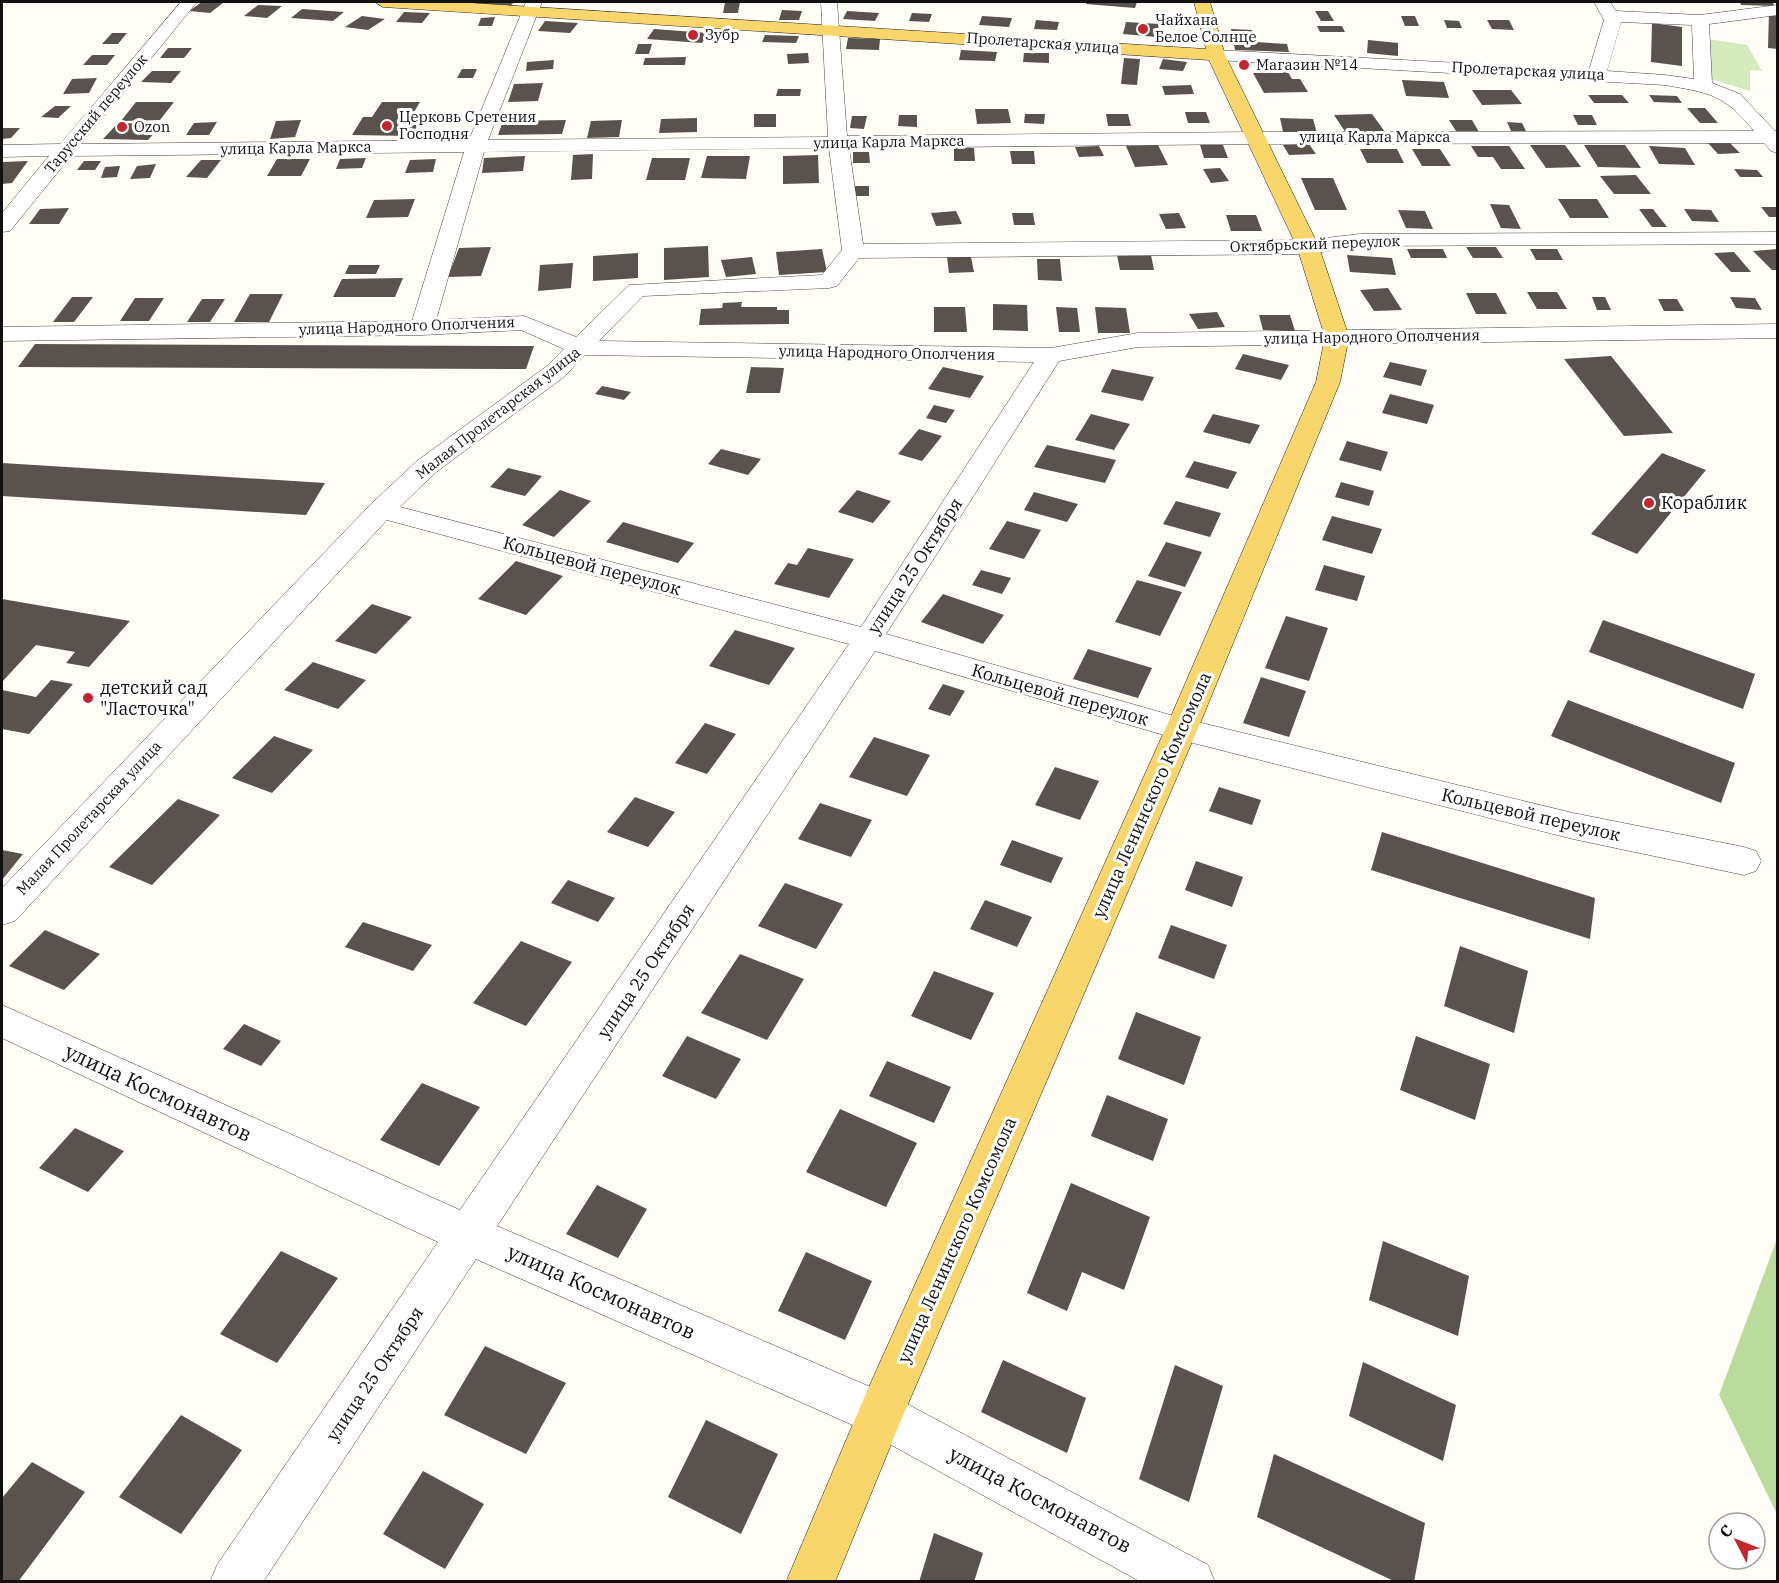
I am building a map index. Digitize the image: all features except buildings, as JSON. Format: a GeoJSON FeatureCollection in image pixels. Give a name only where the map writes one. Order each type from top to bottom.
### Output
{"type":"FeatureCollection","features":[{"type":"Feature","properties":{"kind":"main road","name":"Пролетарская улица"},"geometry":{"type":"LineString","coordinates":[[383,2],[532,6],[1216,55]]}},
{"type":"Feature","properties":{"kind":"main road","name":"улица Ленинского Комсомола"},"geometry":{"type":"LineString","coordinates":[[810,1581],[880,1414],[1181,729],[1328,382],[1337,337],[1308,247],[1216,55],[1202,2]]}},
{"type":"Feature","properties":{"kind":"street","name":"Тарусский переулок"},"geometry":{"type":"LineString","coordinates":[[2,226],[189,2]]}},
{"type":"Feature","properties":{"kind":"street"},"geometry":{"type":"LineString","coordinates":[[829,2],[838,142],[853,251]]}},
{"type":"Feature","properties":{"kind":"street"},"geometry":{"type":"LineString","coordinates":[[422,328],[476,146],[532,6]]}},
{"type":"Feature","properties":{"kind":"street"},"geometry":{"type":"LineString","coordinates":[[1607,9],[1700,20],[1778,10]]}},
{"type":"Feature","properties":{"kind":"street"},"geometry":{"type":"LineString","coordinates":[[1597,75],[1613,20],[1607,9]]}},
{"type":"Feature","properties":{"kind":"street"},"geometry":{"type":"LineString","coordinates":[[1700,20],[1703,86]]}},
{"type":"Feature","properties":{"kind":"street","name":"Пролетарская улица"},"geometry":{"type":"LineString","coordinates":[[1216,55],[1665,80],[1703,86],[1731,97],[1775,135]]}},
{"type":"Feature","properties":{"kind":"street","name":"улица Карла Маркса"},"geometry":{"type":"LineString","coordinates":[[2,151],[1775,135]]}},
{"type":"Feature","properties":{"kind":"street","name":"Октябрьский переулок"},"geometry":{"type":"LineString","coordinates":[[853,251],[1308,247],[1360,240],[1778,238]]}},
{"type":"Feature","properties":{"kind":"street","name":"Малая Пролетарская улица"},"geometry":{"type":"LineString","coordinates":[[2,911],[381,510],[426,467],[556,370],[581,348],[637,290],[829,281],[853,251]]}},
{"type":"Feature","properties":{"kind":"street","name":"улица Народного Ополчения"},"geometry":{"type":"LineString","coordinates":[[2,334],[422,328],[524,322],[581,348],[1051,356],[1138,340],[1778,331]]}},
{"type":"Feature","properties":{"kind":"street","name":"улица 25 Октября"},"geometry":{"type":"LineString","coordinates":[[234,1581],[868,639],[1051,356]]}},
{"type":"Feature","properties":{"kind":"street","name":"Кольцевой переулок"},"geometry":{"type":"LineString","coordinates":[[381,510],[868,639],[1181,729],[1573,826],[1744,861]]}},
{"type":"Feature","properties":{"kind":"street","name":"улица Космонавтов"},"geometry":{"type":"LineString","coordinates":[[2,1021],[469,1235],[880,1414],[1191,1581]]}},
{"type":"Feature","properties":{"kind":"green space"},"geometry":{"type":"Polygon","coordinates":[[[1708,39],[1747,45],[1762,71],[1750,70],[1750,91],[1711,79],[1708,39]]]}},
{"type":"Feature","properties":{"kind":"green space"},"geometry":{"type":"Polygon","coordinates":[[[1777,1239],[1777,1514],[1719,1395],[1777,1239]]]}},
{"type":"Feature","properties":{"kind":"place","name":"Чайхана Белое Солнце"},"geometry":{"type":"Point","coordinates":[1143,29]}},
{"type":"Feature","properties":{"kind":"place","name":"Зубр"},"geometry":{"type":"Point","coordinates":[693,35]}},
{"type":"Feature","properties":{"kind":"place","name":"Магазин №14"},"geometry":{"type":"Point","coordinates":[1244,65]}},
{"type":"Feature","properties":{"kind":"place","name":"Церковь Сретения Господня"},"geometry":{"type":"Point","coordinates":[387,126]}},
{"type":"Feature","properties":{"kind":"place","name":"Ozon"},"geometry":{"type":"Point","coordinates":[122,127]}},
{"type":"Feature","properties":{"kind":"place","name":"Кораблик"},"geometry":{"type":"Point","coordinates":[1649,503]}},
{"type":"Feature","properties":{"kind":"place","name":"детский сад \"Ласточка\""},"geometry":{"type":"Point","coordinates":[88,698]}}]}
